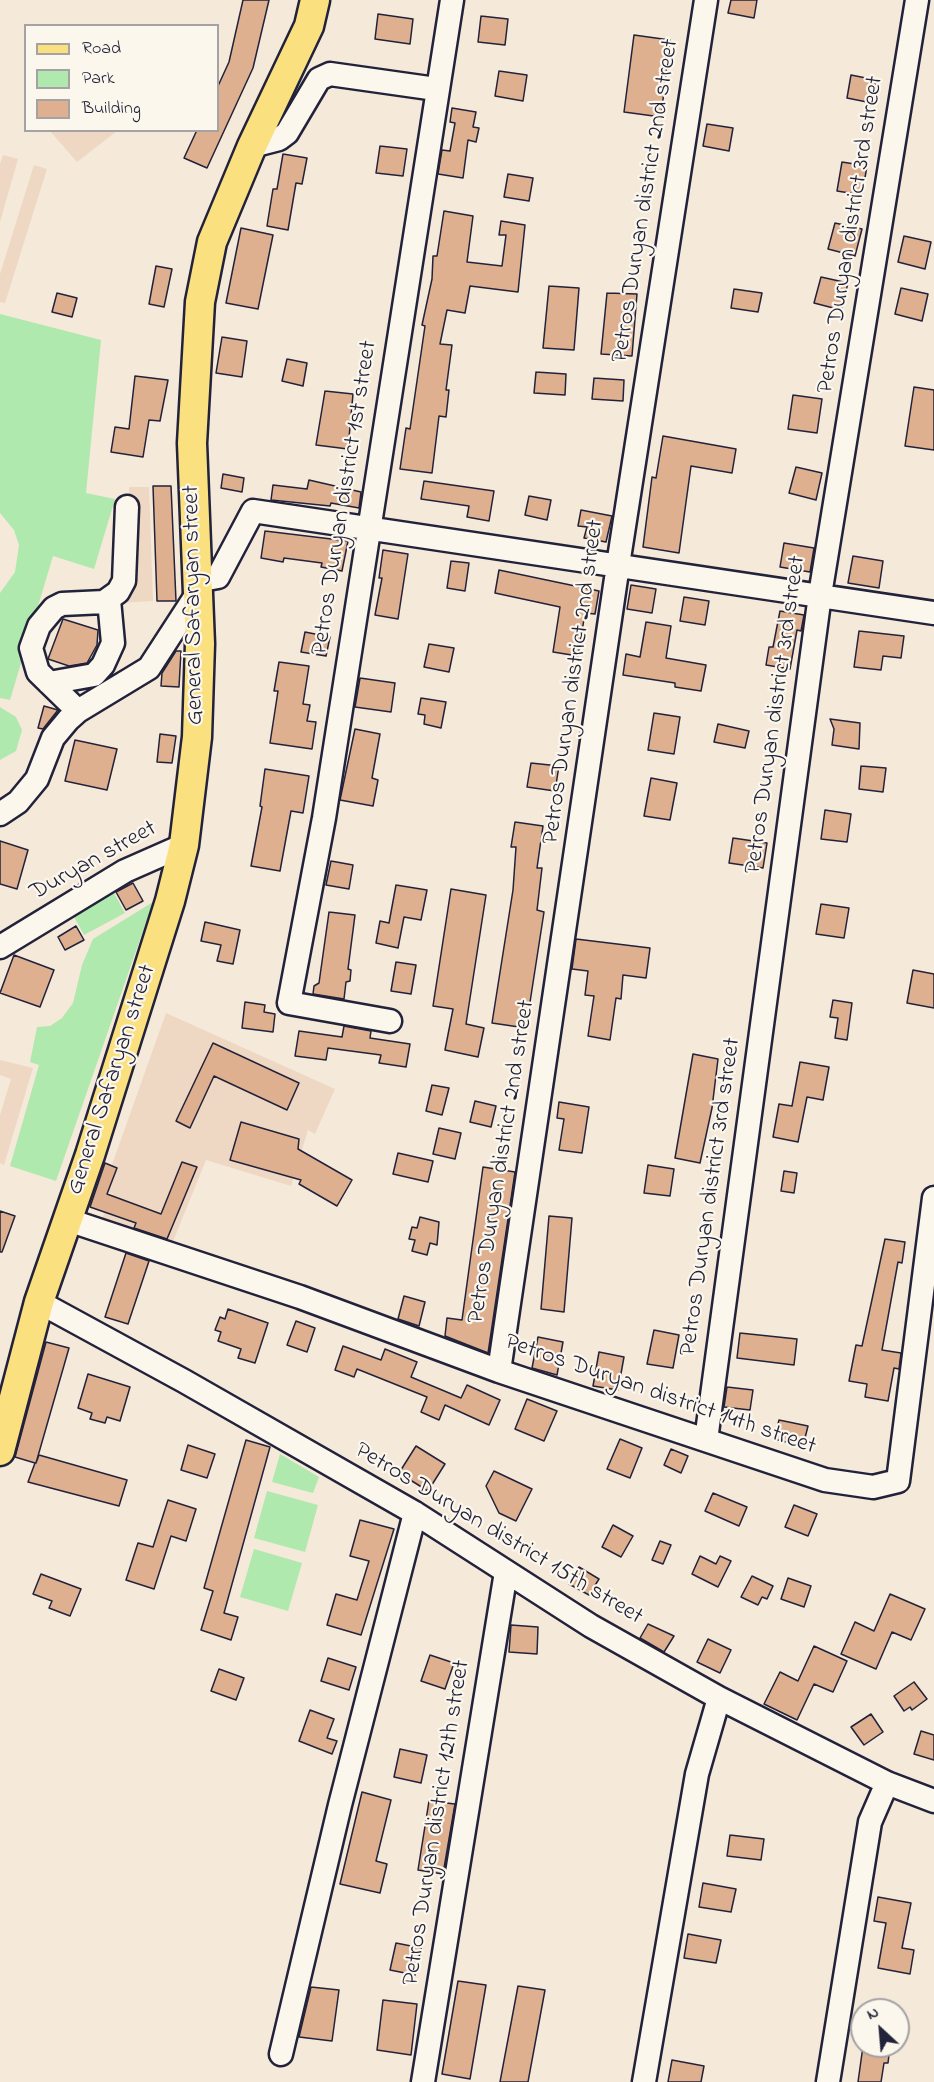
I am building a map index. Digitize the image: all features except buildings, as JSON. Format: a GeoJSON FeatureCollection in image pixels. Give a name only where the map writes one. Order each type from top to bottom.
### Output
{"type":"FeatureCollection","features":[{"type":"Feature","properties":{"kind":"main road","name":"General Safaryan street"},"geometry":{"type":"LineString","coordinates":[[16,1389],[39,1302],[68,1220],[170,901],[184,845],[197,737],[201,644],[192,443],[200,302],[212,242],[252,146],[309,26],[315,0]]}},
{"type":"Feature","properties":{"kind":"main road"},"geometry":{"type":"LineString","coordinates":[[0,1451],[16,1389]]}},
{"type":"Feature","properties":{"kind":"street","name":"Petros Duryan district 1st street"},"geometry":{"type":"LineString","coordinates":[[390,1021],[289,1004],[324,818],[436,89],[452,0]]}},
{"type":"Feature","properties":{"kind":"street","name":"Petros Duryan district 2nd street"},"geometry":{"type":"LineString","coordinates":[[499,1371],[618,565],[706,0]]}},
{"type":"Feature","properties":{"kind":"street","name":"Petros Duryan district 3rd street"},"geometry":{"type":"LineString","coordinates":[[706,1440],[820,596],[917,0]]}},
{"type":"Feature","properties":{"kind":"street"},"geometry":{"type":"LineString","coordinates":[[252,146],[279,139],[287,133],[319,79],[330,74],[436,89]]}},
{"type":"Feature","properties":{"kind":"street"},"geometry":{"type":"LineString","coordinates":[[78,711],[38,672],[31,648],[39,626],[54,608],[62,604],[104,602],[118,592],[124,581],[128,507]]}},
{"type":"Feature","properties":{"kind":"street"},"geometry":{"type":"LineString","coordinates":[[0,814],[18,802],[37,779],[52,738],[78,711],[149,668],[197,587],[218,577],[253,511],[934,613]]}},
{"type":"Feature","properties":{"kind":"street"},"geometry":{"type":"LineString","coordinates":[[49,683],[94,675],[103,666],[112,643],[109,600]]}},
{"type":"Feature","properties":{"kind":"street","name":"Duryan street"},"geometry":{"type":"LineString","coordinates":[[0,947],[125,871],[184,845]]}},
{"type":"Feature","properties":{"kind":"street","name":"Petros Duryan district 14th street"},"geometry":{"type":"LineString","coordinates":[[68,1220],[300,1297],[499,1371],[825,1480],[873,1487],[898,1481],[934,1197]]}},
{"type":"Feature","properties":{"kind":"street","name":"Petros Duryan district 15th street"},"geometry":{"type":"LineString","coordinates":[[39,1302],[184,1381],[415,1513],[591,1626],[719,1698],[886,1783],[934,1801]]}},
{"type":"Feature","properties":{"kind":"street","name":"General Safaryan street"},"geometry":{"type":"LineString","coordinates":[[0,1419],[16,1389]]}},
{"type":"Feature","properties":{"kind":"street"},"geometry":{"type":"LineString","coordinates":[[282,2054],[340,1805],[415,1513]]}},
{"type":"Feature","properties":{"kind":"street","name":"Petros Duryan district 12th street"},"geometry":{"type":"LineString","coordinates":[[423,2082],[506,1572]]}},
{"type":"Feature","properties":{"kind":"street"},"geometry":{"type":"LineString","coordinates":[[644,2082],[695,1785],[719,1698]]}},
{"type":"Feature","properties":{"kind":"street"},"geometry":{"type":"LineString","coordinates":[[828,2082],[870,1822],[886,1783]]}},
{"type":"Feature","properties":{"kind":"shaded area"},"geometry":{"type":"Polygon","coordinates":[[[51,132],[116,132],[77,162],[51,132]]]}},
{"type":"Feature","properties":{"kind":"shaded area"},"geometry":{"type":"Polygon","coordinates":[[[3,155],[18,159],[0,222],[0,164],[3,155]]]}},
{"type":"Feature","properties":{"kind":"shaded area"},"geometry":{"type":"Polygon","coordinates":[[[34,165],[47,169],[5,303],[0,302],[0,274],[34,165]]]}},
{"type":"Feature","properties":{"kind":"shaded area"},"geometry":{"type":"Polygon","coordinates":[[[129,487],[149,487],[153,601],[120,603],[119,591],[133,590],[129,487]]]}},
{"type":"Feature","properties":{"kind":"shaded area"},"geometry":{"type":"Polygon","coordinates":[[[166,1013],[335,1089],[315,1134],[308,1130],[291,1186],[206,1160],[172,1244],[101,1221],[113,1194],[103,1190],[166,1013]]]}},
{"type":"Feature","properties":{"kind":"shaded area"},"geometry":{"type":"Polygon","coordinates":[[[0,1060],[33,1068],[4,1165],[0,1163],[0,1115],[11,1079],[0,1075],[0,1060]]]}},
{"type":"Feature","properties":{"kind":"green space"},"geometry":{"type":"Polygon","coordinates":[[[0,314],[101,340],[86,493],[115,499],[94,569],[53,556],[10,700],[0,698],[0,593],[15,572],[19,545],[14,530],[0,513],[0,314]]]}},
{"type":"Feature","properties":{"kind":"green space"},"geometry":{"type":"Polygon","coordinates":[[[0,707],[16,717],[22,730],[16,751],[0,760],[0,707]]]}},
{"type":"Feature","properties":{"kind":"green space"},"geometry":{"type":"Polygon","coordinates":[[[114,893],[125,913],[84,935],[73,915],[114,893]]]}},
{"type":"Feature","properties":{"kind":"green space"},"geometry":{"type":"Polygon","coordinates":[[[153,902],[56,1181],[10,1166],[39,1065],[30,1062],[37,1027],[50,1026],[62,1018],[73,1003],[82,965],[93,939],[153,902]]]}},
{"type":"Feature","properties":{"kind":"green space"},"geometry":{"type":"Polygon","coordinates":[[[280,1454],[319,1477],[313,1493],[272,1482],[280,1454]]]}},
{"type":"Feature","properties":{"kind":"green space"},"geometry":{"type":"Polygon","coordinates":[[[267,1491],[318,1505],[305,1552],[254,1538],[267,1491]]]}},
{"type":"Feature","properties":{"kind":"green space"},"geometry":{"type":"Polygon","coordinates":[[[254,1549],[302,1563],[288,1611],[240,1597],[254,1549]]]}}]}
